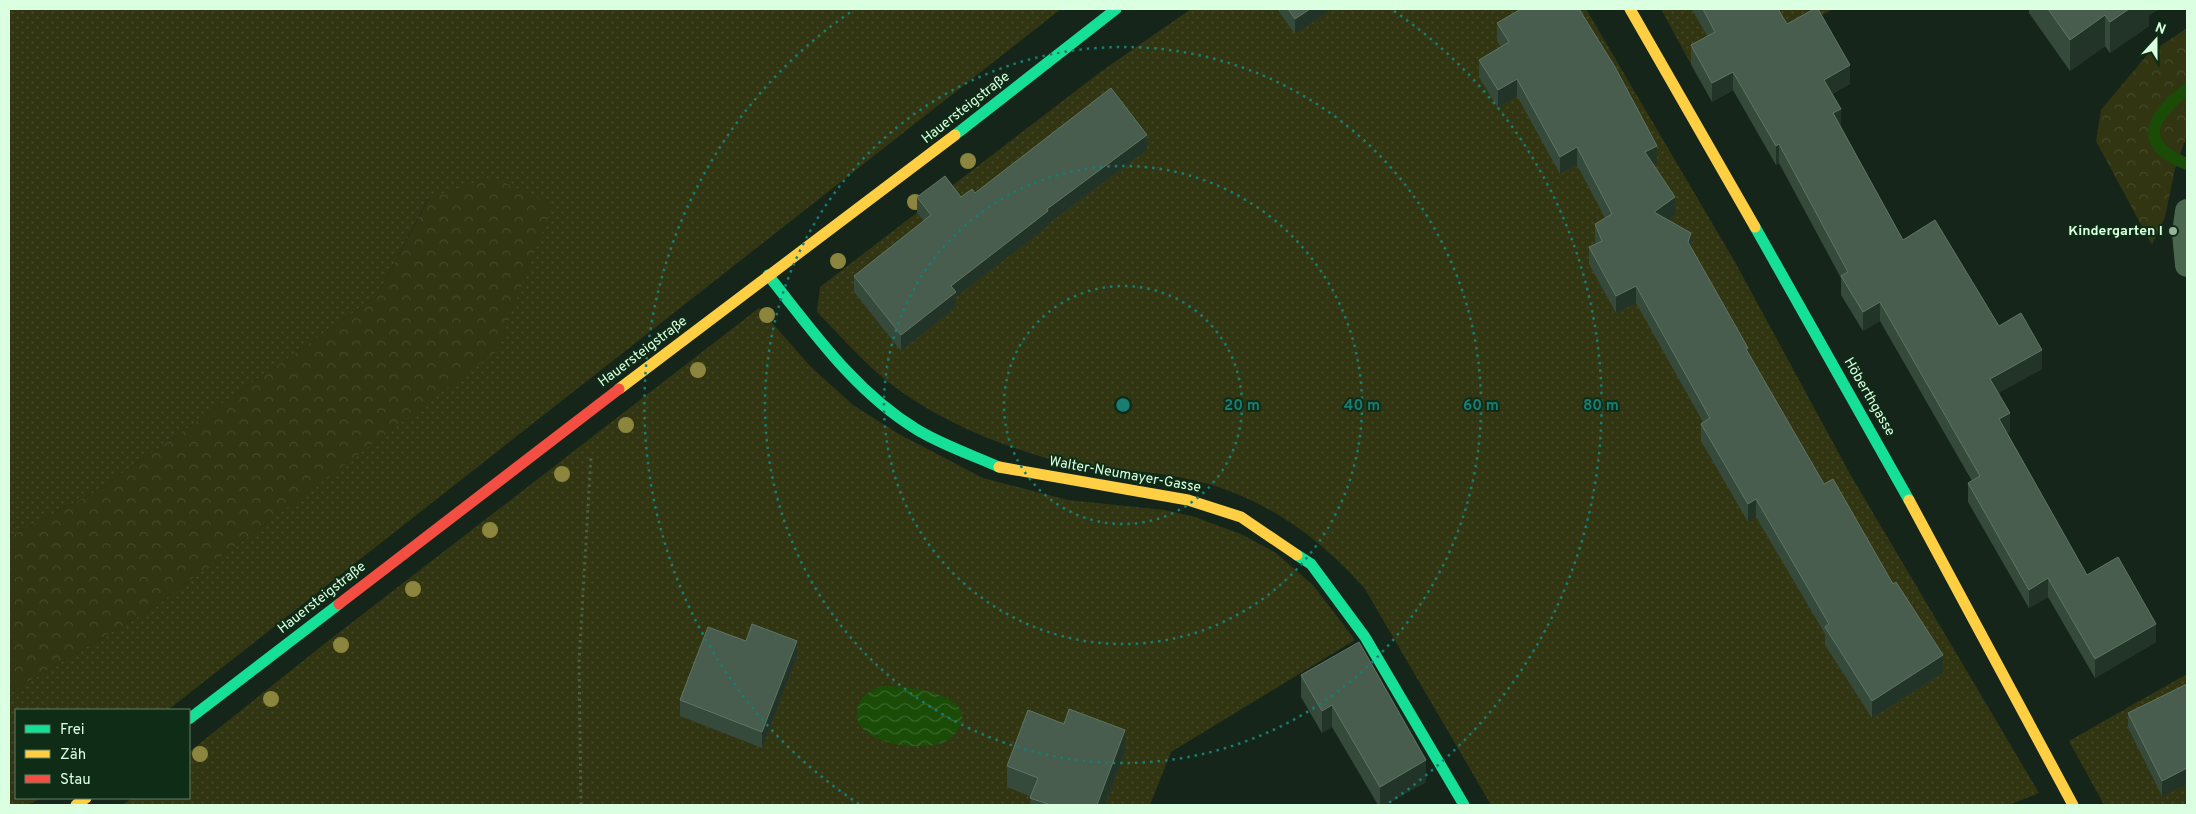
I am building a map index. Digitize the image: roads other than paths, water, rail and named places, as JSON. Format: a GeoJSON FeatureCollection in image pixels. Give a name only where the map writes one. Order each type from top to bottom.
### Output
{"type":"FeatureCollection","features":[{"type":"Feature","properties":{"kind":"street","name":"Hauersteigstraße"},"geometry":{"type":"LineString","coordinates":[[190,718],[768,275],[922,161],[1116,9]]}},
{"type":"Feature","properties":{"kind":"street","name":"Höberthgasse"},"geometry":{"type":"LineString","coordinates":[[1630,9],[1877,442],[2073,805]]}},
{"type":"Feature","properties":{"kind":"street","name":"Walter-Neumayer-Gasse"},"geometry":{"type":"LineString","coordinates":[[768,275],[822,342],[866,392],[916,429],[1002,468],[1188,500],[1241,516],[1310,564],[1365,637],[1464,805]]}},
{"type":"Feature","properties":{"kind":"lane"},"geometry":{"type":"LineString","coordinates":[[2187,211],[2184,233],[2187,265]]}},
{"type":"Feature","properties":{"kind":"water"},"geometry":{"type":"Polygon","coordinates":[[[882,686],[905,687],[935,693],[948,698],[958,705],[962,715],[960,726],[953,736],[946,741],[924,746],[898,744],[872,736],[863,728],[858,719],[858,707],[861,699],[874,689],[882,686]]]}},
{"type":"Feature","properties":{"kind":"waterway"},"geometry":{"type":"LineString","coordinates":[[2187,89],[2165,109],[2154,129],[2155,139],[2160,148],[2187,164]]}},
{"type":"Feature","properties":{"kind":"place","name":"Kindergarten I"},"geometry":{"type":"Point","coordinates":[2173,231]}}]}
